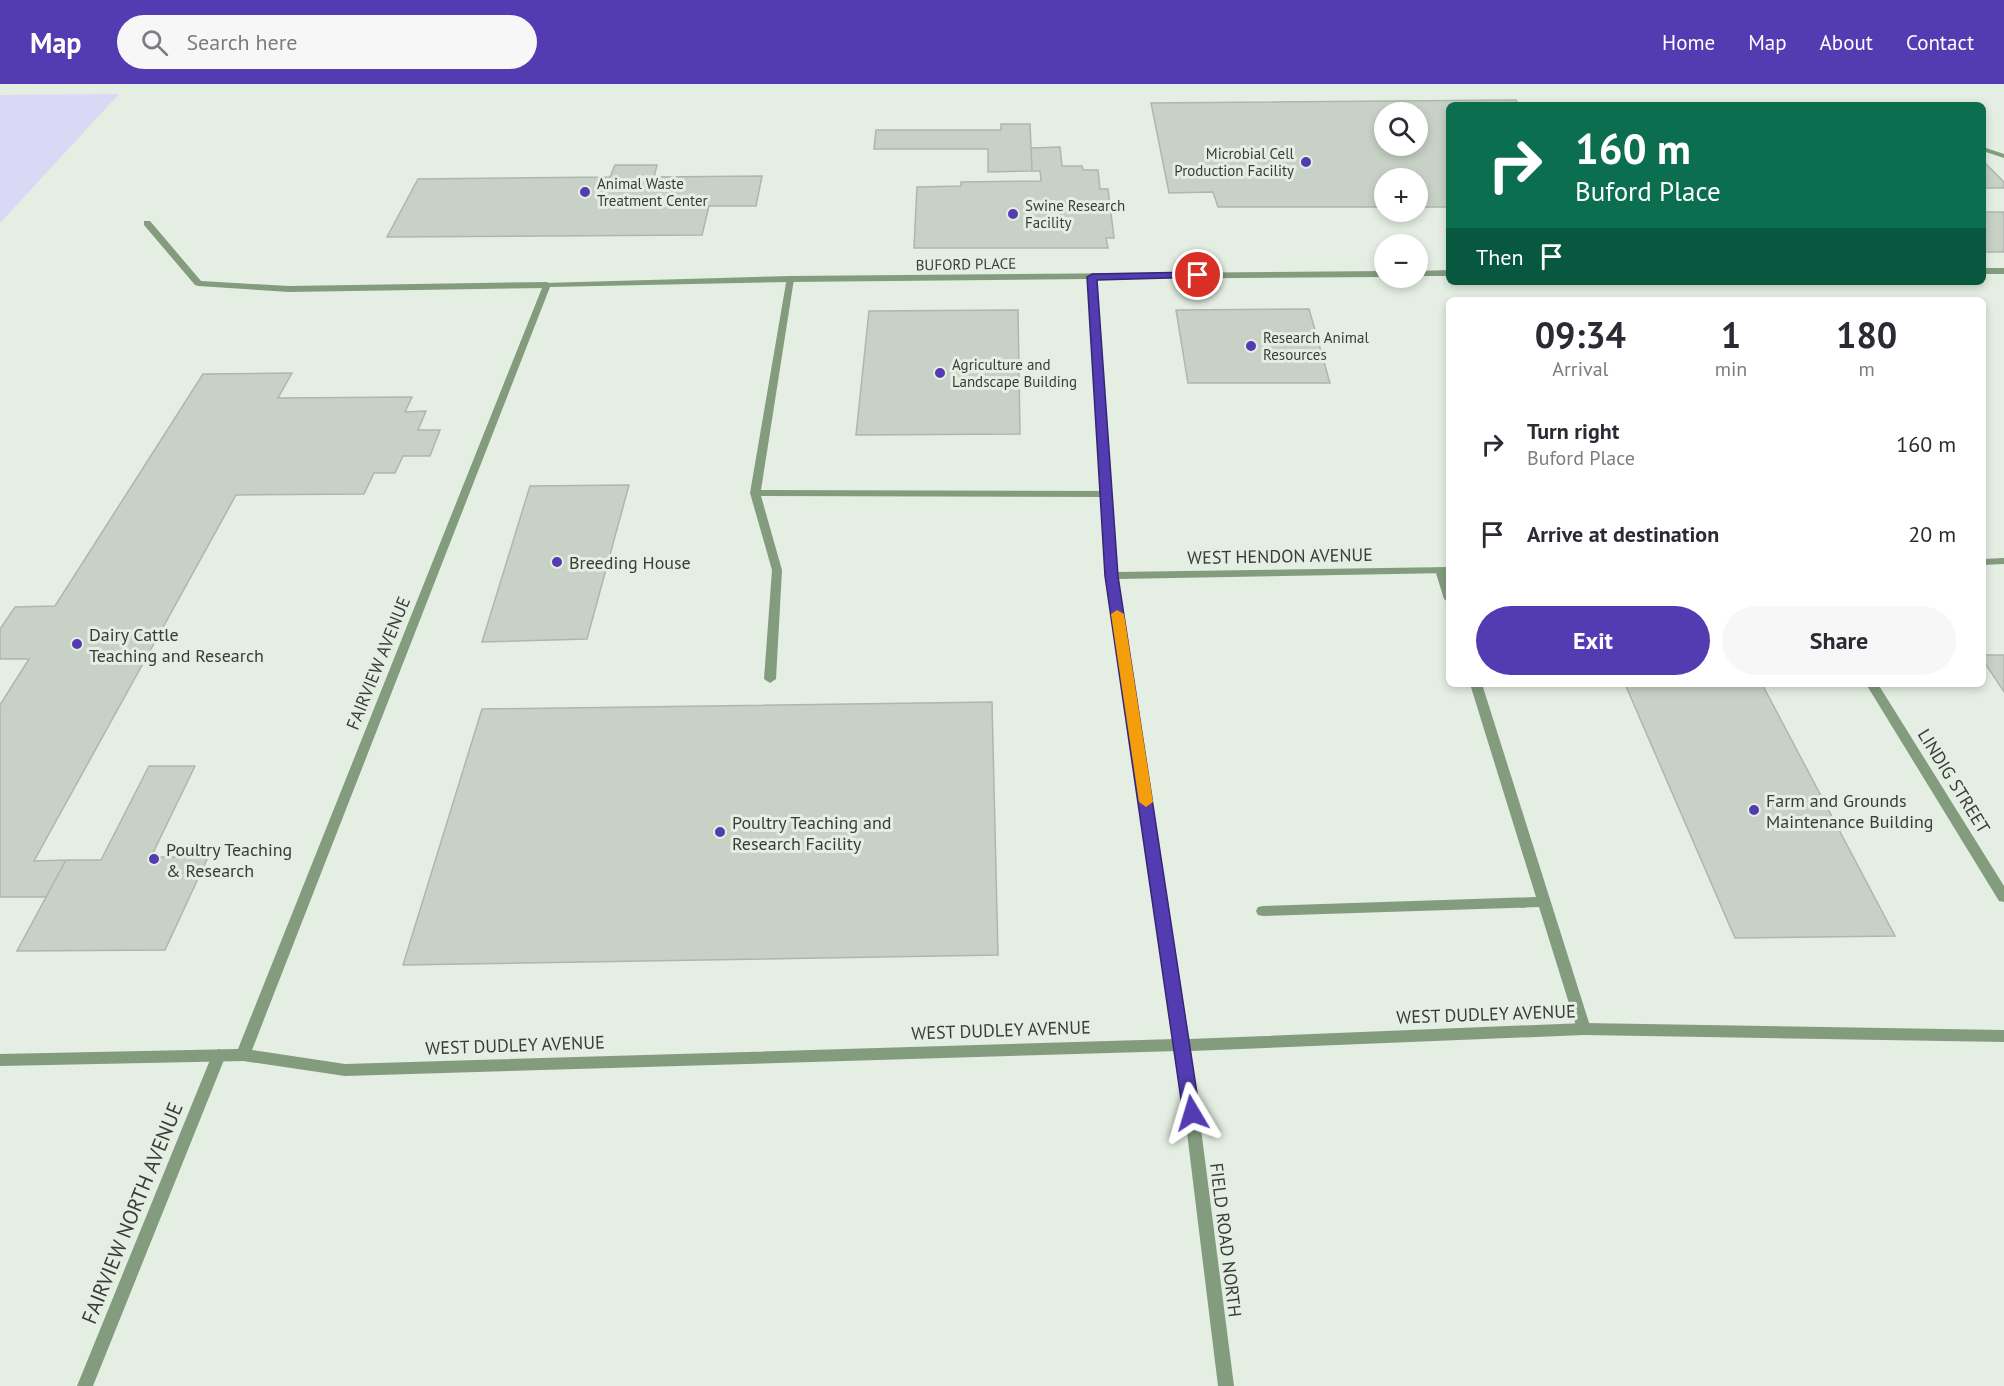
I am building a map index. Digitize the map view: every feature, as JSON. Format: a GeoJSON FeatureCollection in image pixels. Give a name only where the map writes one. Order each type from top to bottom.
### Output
{"type":"FeatureCollection","features":[{"type":"Feature","properties":{"kind":"street"},"geometry":{"type":"LineString","coordinates":[[1986,150],[2004,156]]}},
{"type":"Feature","properties":{"kind":"street","name":"BUFORD PLACE"},"geometry":{"type":"LineString","coordinates":[[147,224],[198,283],[289,289],[790,279],[1374,274]]}},
{"type":"Feature","properties":{"kind":"street"},"geometry":{"type":"LineString","coordinates":[[1986,271],[2004,271]]}},
{"type":"Feature","properties":{"kind":"street"},"geometry":{"type":"LineString","coordinates":[[1428,274],[1446,273]]}},
{"type":"Feature","properties":{"kind":"street","name":"FIELD ROAD NORTH"},"geometry":{"type":"LineString","coordinates":[[1092,277],[1112,576],[1183,1045],[1226,1386]]}},
{"type":"Feature","properties":{"kind":"street"},"geometry":{"type":"LineString","coordinates":[[770,679],[777,570],[755,493],[790,279]]}},
{"type":"Feature","properties":{"kind":"street","name":"FAIRVIEW AVENUE"},"geometry":{"type":"LineString","coordinates":[[243,1055],[547,285]]}},
{"type":"Feature","properties":{"kind":"street"},"geometry":{"type":"LineString","coordinates":[[755,493],[1106,494]]}},
{"type":"Feature","properties":{"kind":"street"},"geometry":{"type":"LineString","coordinates":[[1986,562],[2004,561]]}},
{"type":"Feature","properties":{"kind":"street","name":"WEST HENDON AVENUE"},"geometry":{"type":"LineString","coordinates":[[1112,576],[1445,570]]}},
{"type":"Feature","properties":{"kind":"street"},"geometry":{"type":"LineString","coordinates":[[1477,687],[1584,1029]]}},
{"type":"Feature","properties":{"kind":"street","name":"LINDIG STREET"},"geometry":{"type":"LineString","coordinates":[[1874,687],[2004,897]]}},
{"type":"Feature","properties":{"kind":"street"},"geometry":{"type":"LineString","coordinates":[[1263,911],[1544,902]]}},
{"type":"Feature","properties":{"kind":"street","name":"WEST DUDLEY AVENUE"},"geometry":{"type":"LineString","coordinates":[[0,1060],[243,1055],[345,1070],[1183,1045],[1584,1029],[2004,1036]]}},
{"type":"Feature","properties":{"kind":"street","name":"FAIRVIEW NORTH AVENUE"},"geometry":{"type":"LineString","coordinates":[[85,1386],[219,1055]]}},
{"type":"Feature","properties":{"kind":"shaded area"},"geometry":{"type":"Polygon","coordinates":[[[119,94],[0,223],[0,95],[119,94]]]}},
{"type":"Feature","properties":{"kind":"building","name":"Microbial Cell Production Facility"},"geometry":{"type":"Polygon","coordinates":[[[1516,100],[1517,102],[1446,102],[1446,207],[1428,207],[1428,168],[1374,168],[1374,207],[1218,207],[1213,192],[1169,193],[1151,103],[1516,100]]]}},
{"type":"Feature","properties":{"kind":"building"},"geometry":{"type":"Polygon","coordinates":[[[1001,124],[1030,124],[1032,171],[988,172],[988,149],[874,149],[876,130],[1001,130],[1001,124]]]}},
{"type":"Feature","properties":{"kind":"building","name":"Swine Research Facility"},"geometry":{"type":"Polygon","coordinates":[[[1060,147],[1062,166],[1082,166],[1083,170],[1098,170],[1100,189],[1108,189],[1114,238],[1106,238],[1108,248],[914,248],[917,187],[961,186],[961,182],[1041,181],[1040,171],[1032,171],[1031,148],[1060,147]]]}},
{"type":"Feature","properties":{"kind":"building"},"geometry":{"type":"Polygon","coordinates":[[[1986,164],[2004,182],[2004,188],[1986,188],[1986,164]]]}},
{"type":"Feature","properties":{"kind":"building","name":"Animal Waste Treatment Center"},"geometry":{"type":"Polygon","coordinates":[[[615,165],[657,165],[654,177],[762,176],[756,206],[709,206],[702,235],[387,237],[418,179],[610,177],[615,165]]]}},
{"type":"Feature","properties":{"kind":"building"},"geometry":{"type":"Polygon","coordinates":[[[1986,212],[2004,212],[2004,252],[1986,252],[1986,212]]]}},
{"type":"Feature","properties":{"kind":"building","name":"Research Animal Resources"},"geometry":{"type":"Polygon","coordinates":[[[1309,309],[1330,383],[1188,383],[1176,310],[1309,309]]]}},
{"type":"Feature","properties":{"kind":"building","name":"Agriculture and Landscape Building"},"geometry":{"type":"Polygon","coordinates":[[[1018,310],[1020,434],[856,435],[869,311],[1018,310]]]}},
{"type":"Feature","properties":{"kind":"building","name":"Dairy Cattle Teaching and Research"},"geometry":{"type":"Polygon","coordinates":[[[292,373],[278,398],[412,397],[405,412],[426,411],[418,430],[440,430],[430,456],[403,456],[395,473],[374,473],[364,494],[236,495],[34,861],[66,860],[46,897],[0,897],[0,705],[29,659],[0,659],[0,629],[15,607],[55,606],[203,374],[292,373]]]}},
{"type":"Feature","properties":{"kind":"building","name":"Breeding House"},"geometry":{"type":"Polygon","coordinates":[[[629,485],[587,639],[482,642],[530,486],[629,485]]]}},
{"type":"Feature","properties":{"kind":"building"},"geometry":{"type":"Polygon","coordinates":[[[1986,655],[2004,655],[2004,692],[1986,665],[1986,655]]]}},
{"type":"Feature","properties":{"kind":"building","name":"Farm and Grounds Maintenance Building"},"geometry":{"type":"Polygon","coordinates":[[[1626,687],[1764,687],[1895,936],[1735,938],[1626,687]]]}},
{"type":"Feature","properties":{"kind":"building","name":"Poultry Teaching and Research Facility"},"geometry":{"type":"Polygon","coordinates":[[[992,702],[998,955],[403,965],[482,709],[992,702]]]}},
{"type":"Feature","properties":{"kind":"building","name":"Poultry Teaching & Research"},"geometry":{"type":"Polygon","coordinates":[[[149,766],[195,766],[151,857],[208,857],[165,950],[17,951],[66,860],[101,860],[149,766]]]}},
{"type":"Feature","properties":{"kind":"slow traffic"},"geometry":{"type":"LineString","coordinates":[[1117,614],[1146,802]]}},
{"type":"Feature","properties":{"kind":"place","name":"Microbial Cell Production Facility"},"geometry":{"type":"Point","coordinates":[1306,162]}},
{"type":"Feature","properties":{"kind":"place","name":"Animal Waste Treatment Center"},"geometry":{"type":"Point","coordinates":[585,192]}},
{"type":"Feature","properties":{"kind":"place","name":"Swine Research Facility"},"geometry":{"type":"Point","coordinates":[1013,214]}},
{"type":"Feature","properties":{"kind":"place","name":"Research Animal Resources"},"geometry":{"type":"Point","coordinates":[1251,346]}},
{"type":"Feature","properties":{"kind":"place","name":"Agriculture and Landscape Building"},"geometry":{"type":"Point","coordinates":[940,373]}},
{"type":"Feature","properties":{"kind":"place","name":"Breeding House"},"geometry":{"type":"Point","coordinates":[557,562]}},
{"type":"Feature","properties":{"kind":"place","name":"Dairy Cattle Teaching and Research"},"geometry":{"type":"Point","coordinates":[77,644]}},
{"type":"Feature","properties":{"kind":"place","name":"Farm and Grounds Maintenance Building"},"geometry":{"type":"Point","coordinates":[1754,810]}},
{"type":"Feature","properties":{"kind":"place","name":"Poultry Teaching and Research Facility"},"geometry":{"type":"Point","coordinates":[720,832]}},
{"type":"Feature","properties":{"kind":"place","name":"Poultry Teaching & Research"},"geometry":{"type":"Point","coordinates":[154,859]}},
{"type":"Feature","properties":{"kind":"route"},"geometry":{"type":"LineString","coordinates":[[1192,1113],[1112,576],[1092,277],[1198,275]]}}]}
